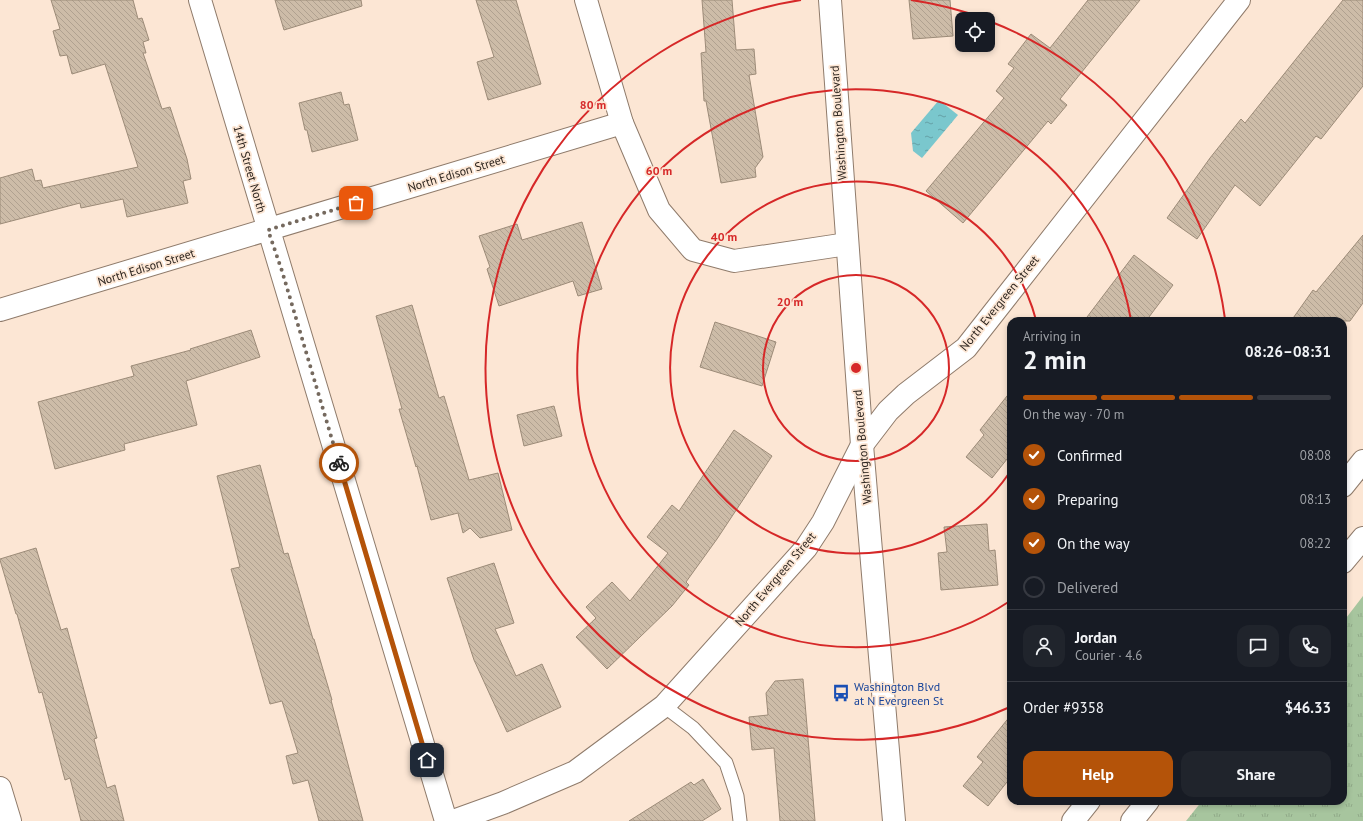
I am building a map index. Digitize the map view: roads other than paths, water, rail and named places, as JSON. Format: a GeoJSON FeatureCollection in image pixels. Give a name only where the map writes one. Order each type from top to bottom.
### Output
{"type":"FeatureCollection","features":[{"type":"Feature","properties":{"kind":"street","name":"14th Street North"},"geometry":{"type":"LineString","coordinates":[[200,0],[446,821]]}},
{"type":"Feature","properties":{"kind":"street"},"geometry":{"type":"LineString","coordinates":[[586,0],[622,123],[659,210],[694,250],[734,261],[846,244]]}},
{"type":"Feature","properties":{"kind":"street","name":"Washington Boulevard"},"geometry":{"type":"LineString","coordinates":[[830,0],[846,244],[894,821]]}},
{"type":"Feature","properties":{"kind":"street","name":"North Evergreen Street"},"geometry":{"type":"LineString","coordinates":[[453,821],[503,803],[575,772],[664,706],[806,548],[823,522],[862,444],[888,411],[902,398],[966,348],[1240,0]]}},
{"type":"Feature","properties":{"kind":"street","name":"North Edison Street"},"geometry":{"type":"LineString","coordinates":[[0,310],[622,123]]}},
{"type":"Feature","properties":{"kind":"street"},"geometry":{"type":"LineString","coordinates":[[1347,481],[1363,461]]}},
{"type":"Feature","properties":{"kind":"street"},"geometry":{"type":"LineString","coordinates":[[1347,557],[1363,538]]}},
{"type":"Feature","properties":{"kind":"street"},"geometry":{"type":"LineString","coordinates":[[889,755],[905,812],[909,821]]}},
{"type":"Feature","properties":{"kind":"street"},"geometry":{"type":"LineString","coordinates":[[0,788],[10,821]]}},
{"type":"Feature","properties":{"kind":"street"},"geometry":{"type":"LineString","coordinates":[[1073,821],[1086,805]]}},
{"type":"Feature","properties":{"kind":"street"},"geometry":{"type":"LineString","coordinates":[[1132,821],[1145,805]]}},
{"type":"Feature","properties":{"kind":"lane"},"geometry":{"type":"LineString","coordinates":[[664,706],[693,728],[726,763],[737,796],[740,821]]}},
{"type":"Feature","properties":{"kind":"water"},"geometry":{"type":"Polygon","coordinates":[[[939,100],[958,115],[922,158],[913,151],[911,133],[939,100]]]}},
{"type":"Feature","properties":{"kind":"place","name":"Washington Blvd at N Evergreen St"},"geometry":{"type":"Point","coordinates":[841,693]}}]}
